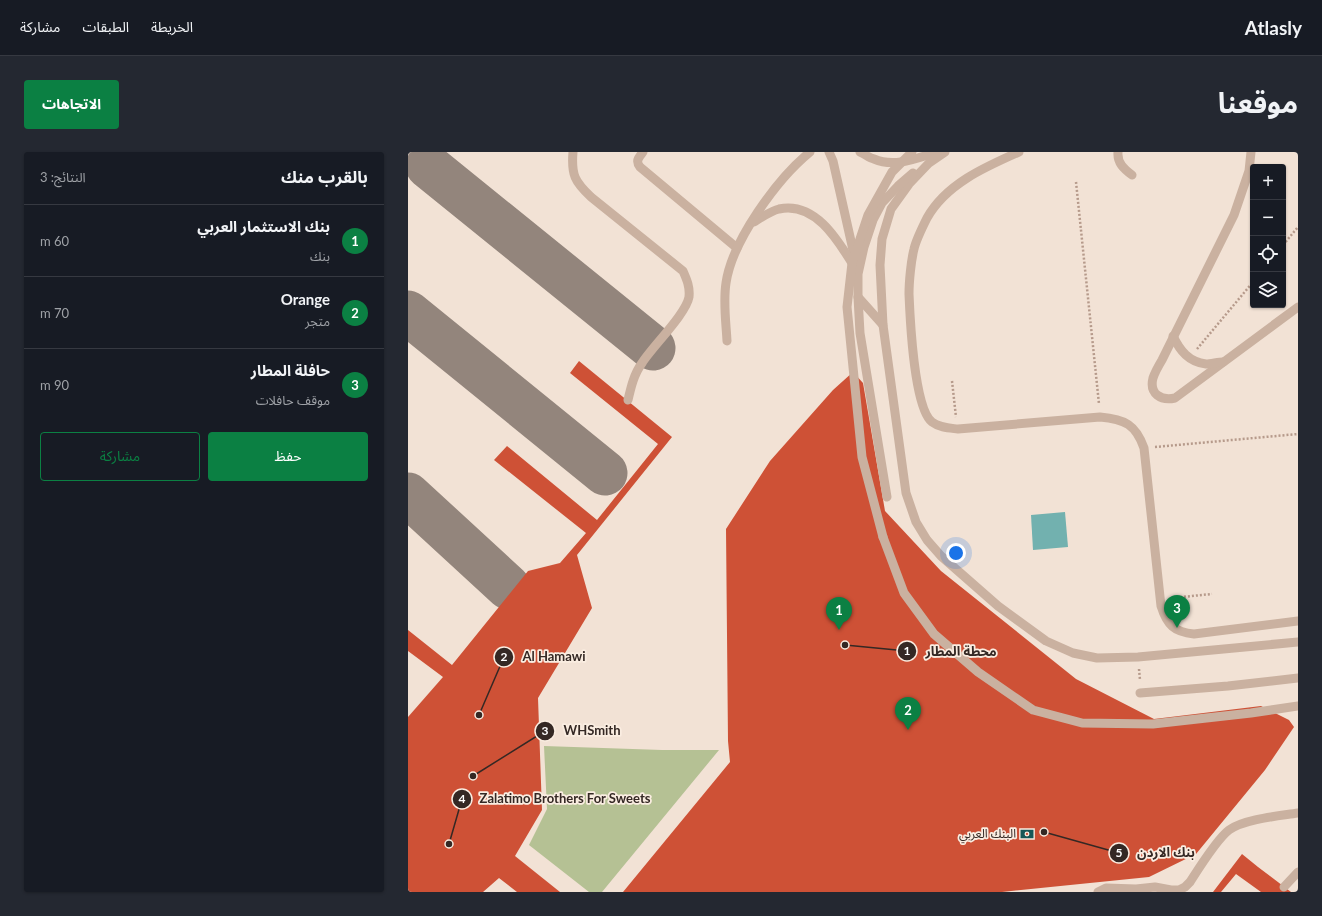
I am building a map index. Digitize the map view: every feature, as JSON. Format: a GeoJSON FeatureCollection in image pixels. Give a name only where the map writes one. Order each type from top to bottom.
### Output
{"type":"FeatureCollection","features":[{"type":"Feature","properties":{"kind":"lane"},"geometry":{"type":"LineString","coordinates":[[573,152],[571,167],[578,184],[591,197],[683,271],[689,284],[689,299],[682,312],[641,364],[632,381],[628,400]]}},
{"type":"Feature","properties":{"kind":"lane"},"geometry":{"type":"LineString","coordinates":[[643,152],[637,160],[638,164],[737,248]]}},
{"type":"Feature","properties":{"kind":"lane"},"geometry":{"type":"LineString","coordinates":[[727,341],[726,283],[737,248],[750,224],[779,185],[810,152]]}},
{"type":"Feature","properties":{"kind":"lane"},"geometry":{"type":"LineString","coordinates":[[829,152],[833,161],[858,274],[860,333],[887,498]]}},
{"type":"Feature","properties":{"kind":"lane"},"geometry":{"type":"LineString","coordinates":[[860,152],[874,160],[889,163],[905,162],[937,152]]}},
{"type":"Feature","properties":{"kind":"lane"},"geometry":{"type":"LineString","coordinates":[[912,152],[892,172],[868,215],[852,263],[847,307],[862,458],[883,538],[904,593],[934,634],[978,672],[1033,710],[1082,723],[1153,724],[1298,706]]}},
{"type":"Feature","properties":{"kind":"lane"},"geometry":{"type":"LineString","coordinates":[[858,274],[864,247],[873,220],[882,203],[914,172],[945,152]]}},
{"type":"Feature","properties":{"kind":"lane"},"geometry":{"type":"LineString","coordinates":[[1019,152],[975,172],[941,198],[927,218],[914,248],[909,293],[912,337],[918,384],[920,398],[925,412],[931,421],[943,428],[958,429],[1100,417],[1114,418],[1129,424],[1140,436],[1144,448],[1161,599],[1165,618],[1172,627],[1182,632],[1194,634],[1298,621]]}},
{"type":"Feature","properties":{"kind":"lane"},"geometry":{"type":"LineString","coordinates":[[1118,152],[1117,155],[1122,168],[1132,175]]}},
{"type":"Feature","properties":{"kind":"lane"},"geometry":{"type":"LineString","coordinates":[[1251,152],[1249,171],[1234,215],[1153,378],[1152,388],[1158,396],[1167,400],[1175,398],[1298,307]]}},
{"type":"Feature","properties":{"kind":"lane"},"geometry":{"type":"LineString","coordinates":[[929,163],[909,184],[891,209],[882,238],[880,265],[883,325],[906,493],[916,522],[927,540],[941,556],[998,606],[1046,641],[1072,653],[1097,658],[1138,657],[1298,642]]}},
{"type":"Feature","properties":{"kind":"lane"},"geometry":{"type":"LineString","coordinates":[[750,224],[779,209],[791,208],[804,211],[828,228],[839,241],[858,274]]}},
{"type":"Feature","properties":{"kind":"lane"},"geometry":{"type":"LineString","coordinates":[[858,297],[883,325]]}},
{"type":"Feature","properties":{"kind":"lane"},"geometry":{"type":"LineString","coordinates":[[1173,336],[1179,349],[1190,358],[1207,364],[1224,362]]}},
{"type":"Feature","properties":{"kind":"lane"},"geometry":{"type":"LineString","coordinates":[[1140,693],[1228,686],[1298,678]]}},
{"type":"Feature","properties":{"kind":"lane"},"geometry":{"type":"LineString","coordinates":[[1098,892],[1106,888],[1136,889],[1155,887],[1178,890],[1185,887],[1190,882],[1220,838],[1229,830],[1248,822],[1298,813]]}},
{"type":"Feature","properties":{"kind":"lane"},"geometry":{"type":"LineString","coordinates":[[1284,887],[1298,872]]}},
{"type":"Feature","properties":{"kind":"path"},"geometry":{"type":"LineString","coordinates":[[1076,182],[1100,417]]}},
{"type":"Feature","properties":{"kind":"path"},"geometry":{"type":"LineString","coordinates":[[1286,241],[1298,227]]}},
{"type":"Feature","properties":{"kind":"path"},"geometry":{"type":"LineString","coordinates":[[1190,358],[1250,286]]}},
{"type":"Feature","properties":{"kind":"path"},"geometry":{"type":"LineString","coordinates":[[952,381],[958,429]]}},
{"type":"Feature","properties":{"kind":"path"},"geometry":{"type":"LineString","coordinates":[[1144,448],[1298,434]]}},
{"type":"Feature","properties":{"kind":"path"},"geometry":{"type":"LineString","coordinates":[[1161,599],[1212,594]]}},
{"type":"Feature","properties":{"kind":"path"},"geometry":{"type":"LineString","coordinates":[[1138,657],[1140,693]]}},
{"type":"Feature","properties":{"kind":"green space"},"geometry":{"type":"Polygon","coordinates":[[[544,746],[662,750],[719,750],[602,892],[589,892],[529,845],[547,809],[544,746]]]}},
{"type":"Feature","properties":{"kind":"water"},"geometry":{"type":"Polygon","coordinates":[[[1065,512],[1068,547],[1033,550],[1031,515],[1065,512]]]}},
{"type":"Feature","properties":{"kind":"building"},"geometry":{"type":"Polygon","coordinates":[[[579,361],[672,437],[577,555],[592,608],[538,698],[542,810],[515,856],[560,892],[517,892],[499,878],[483,892],[408,892],[408,717],[443,677],[408,651],[408,630],[452,665],[528,571],[560,563],[586,533],[494,460],[507,446],[597,520],[658,444],[570,373],[579,361]]]}},
{"type":"Feature","properties":{"kind":"building"},"geometry":{"type":"Polygon","coordinates":[[[853,372],[863,383],[885,511],[941,571],[1076,679],[1154,719],[1261,706],[1289,720],[1294,727],[1265,770],[1196,854],[1149,877],[1002,892],[623,892],[730,762],[728,741],[726,529],[770,461],[833,390],[853,372]]]}},
{"type":"Feature","properties":{"kind":"building"},"geometry":{"type":"Polygon","coordinates":[[[1242,854],[1291,892],[1261,892],[1236,874],[1221,892],[1213,892],[1242,854]]]}},
{"type":"Feature","properties":{"kind":"taxiway"},"geometry":{"type":"LineString","coordinates":[[428,166],[653,348]]}},
{"type":"Feature","properties":{"kind":"taxiway"},"geometry":{"type":"LineString","coordinates":[[408,313],[605,473]]}},
{"type":"Feature","properties":{"kind":"taxiway"},"geometry":{"type":"LineString","coordinates":[[408,495],[508,587]]}},
{"type":"Feature","properties":{"kind":"place","name":"حافلة المطار"},"geometry":{"type":"Point","coordinates":[1177,628]}},
{"type":"Feature","properties":{"kind":"place","name":"بنك الاستثمار العربي"},"geometry":{"type":"Point","coordinates":[839,630]}},
{"type":"Feature","properties":{"kind":"place","name":"محطة المطار"},"geometry":{"type":"Point","coordinates":[845,645]}},
{"type":"Feature","properties":{"kind":"place","name":"Al Hamawi"},"geometry":{"type":"Point","coordinates":[479,715]}},
{"type":"Feature","properties":{"kind":"place","name":"Orange"},"geometry":{"type":"Point","coordinates":[908,730]}},
{"type":"Feature","properties":{"kind":"place","name":"WHSmith"},"geometry":{"type":"Point","coordinates":[473,776]}},
{"type":"Feature","properties":{"kind":"place","name":"بنك الاردن"},"geometry":{"type":"Point","coordinates":[1044,832]}},
{"type":"Feature","properties":{"kind":"place","name":"البنك العربي"},"geometry":{"type":"Point","coordinates":[1027,834]}},
{"type":"Feature","properties":{"kind":"place","name":"Zalatimo Brothers For Sweets"},"geometry":{"type":"Point","coordinates":[449,844]}}]}
